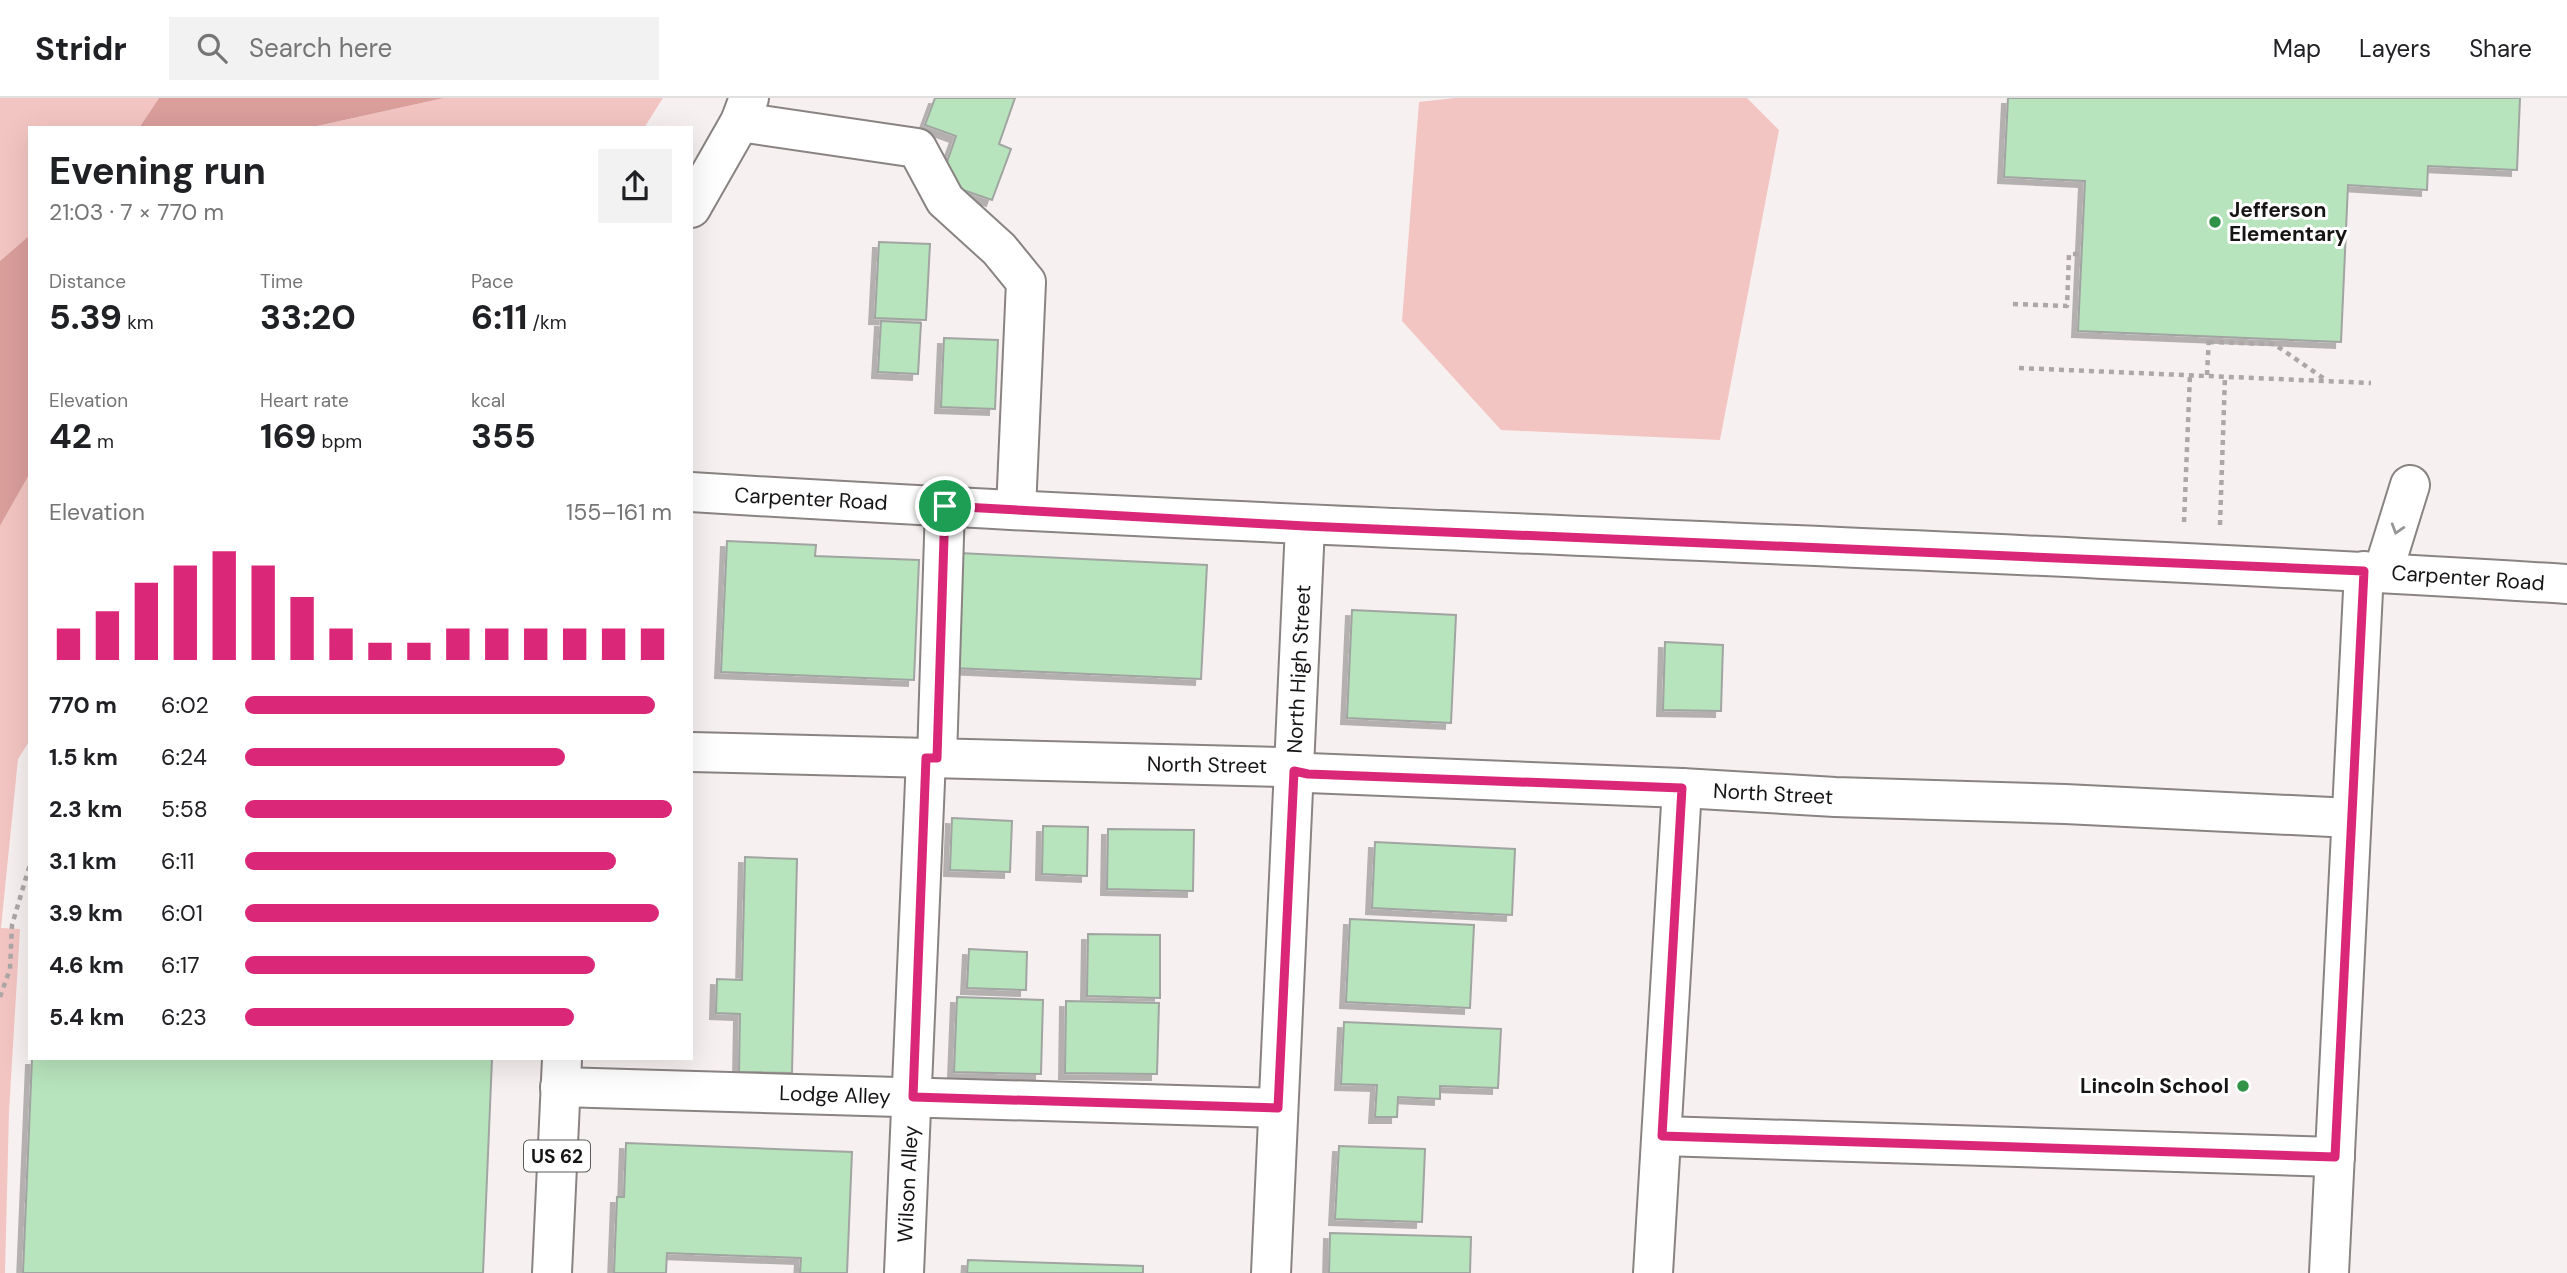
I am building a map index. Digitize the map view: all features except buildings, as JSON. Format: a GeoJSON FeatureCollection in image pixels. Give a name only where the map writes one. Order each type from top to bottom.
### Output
{"type":"FeatureCollection","features":[{"type":"Feature","properties":{"kind":"main road"},"geometry":{"type":"LineString","coordinates":[[693,204],[744,110],[917,148],[945,200],[999,249],[1026,282],[1016,510]]}},
{"type":"Feature","properties":{"kind":"main road"},"geometry":{"type":"LineString","coordinates":[[2329,1273],[2351,818],[2374,572],[2410,485]]}},
{"type":"Feature","properties":{"kind":"main road","name":"Carpenter Road"},"geometry":{"type":"LineString","coordinates":[[693,492],[1305,526],[2374,572],[2567,584]]}},
{"type":"Feature","properties":{"kind":"main road","name":"Wilson Alley"},"geometry":{"type":"LineString","coordinates":[[904,1273],[945,506]]}},
{"type":"Feature","properties":{"kind":"main road","name":"North High Street"},"geometry":{"type":"LineString","coordinates":[[1270,1273],[1305,526]]}},
{"type":"Feature","properties":{"kind":"main road","name":"North Street"},"geometry":{"type":"LineString","coordinates":[[693,752],[1282,767],[1308,774],[2351,818]]}},
{"type":"Feature","properties":{"kind":"main road"},"geometry":{"type":"LineString","coordinates":[[1653,1273],[1682,788]]}},
{"type":"Feature","properties":{"kind":"main road","name":"Lodge Alley"},"geometry":{"type":"LineString","coordinates":[[561,1073],[913,1097],[1278,1108]]}},
{"type":"Feature","properties":{"kind":"main road","name":"US 62"},"geometry":{"type":"LineString","coordinates":[[552,1273],[561,1073]]}},
{"type":"Feature","properties":{"kind":"main road"},"geometry":{"type":"LineString","coordinates":[[1662,1136],[2335,1157]]}},
{"type":"Feature","properties":{"kind":"path"},"geometry":{"type":"LineString","coordinates":[[2013,304],[2067,306],[2069,254],[2082,254]]}},
{"type":"Feature","properties":{"kind":"path"},"geometry":{"type":"LineString","coordinates":[[2207,375],[2209,339],[2274,344],[2327,381]]}},
{"type":"Feature","properties":{"kind":"path"},"geometry":{"type":"LineString","coordinates":[[2019,368],[2371,383]]}},
{"type":"Feature","properties":{"kind":"path"},"geometry":{"type":"LineString","coordinates":[[2184,522],[2190,374]]}},
{"type":"Feature","properties":{"kind":"path"},"geometry":{"type":"LineString","coordinates":[[2220,525],[2225,376]]}},
{"type":"Feature","properties":{"kind":"path"},"geometry":{"type":"LineString","coordinates":[[0,997],[10,968],[12,925],[28,871]]}},
{"type":"Feature","properties":{"kind":"shaded area"},"geometry":{"type":"Polygon","coordinates":[[[0,98],[159,98],[140,126],[28,126],[28,237],[0,261],[0,98]]]}},
{"type":"Feature","properties":{"kind":"shaded area"},"geometry":{"type":"Polygon","coordinates":[[[159,98],[444,98],[317,126],[140,126],[159,98]]]}},
{"type":"Feature","properties":{"kind":"shaded area"},"geometry":{"type":"Polygon","coordinates":[[[444,98],[663,98],[645,126],[317,126],[444,98]]]}},
{"type":"Feature","properties":{"kind":"shaded area"},"geometry":{"type":"Polygon","coordinates":[[[1455,98],[1747,98],[1779,130],[1720,440],[1501,430],[1402,321],[1419,102],[1455,98]]]}},
{"type":"Feature","properties":{"kind":"shaded area"},"geometry":{"type":"Polygon","coordinates":[[[28,237],[28,477],[0,526],[0,261],[28,237]]]}},
{"type":"Feature","properties":{"kind":"shaded area"},"geometry":{"type":"Polygon","coordinates":[[[28,477],[28,743],[18,759],[1,928],[20,929],[9,1112],[5,1273],[0,1273],[0,526],[28,477]]]}},
{"type":"Feature","properties":{"kind":"place","name":"Jefferson Elementary"},"geometry":{"type":"Point","coordinates":[2215,222]}},
{"type":"Feature","properties":{"kind":"place","name":"Lincoln School"},"geometry":{"type":"Point","coordinates":[2243,1086]}},
{"type":"Feature","properties":{"kind":"route"},"geometry":{"type":"LineString","coordinates":[[945,506],[1305,526],[2364,571],[2335,1157],[1662,1136],[1682,788],[1308,774],[1294,771],[1278,1108],[913,1097],[926,758],[937,758],[945,506]]}}]}
